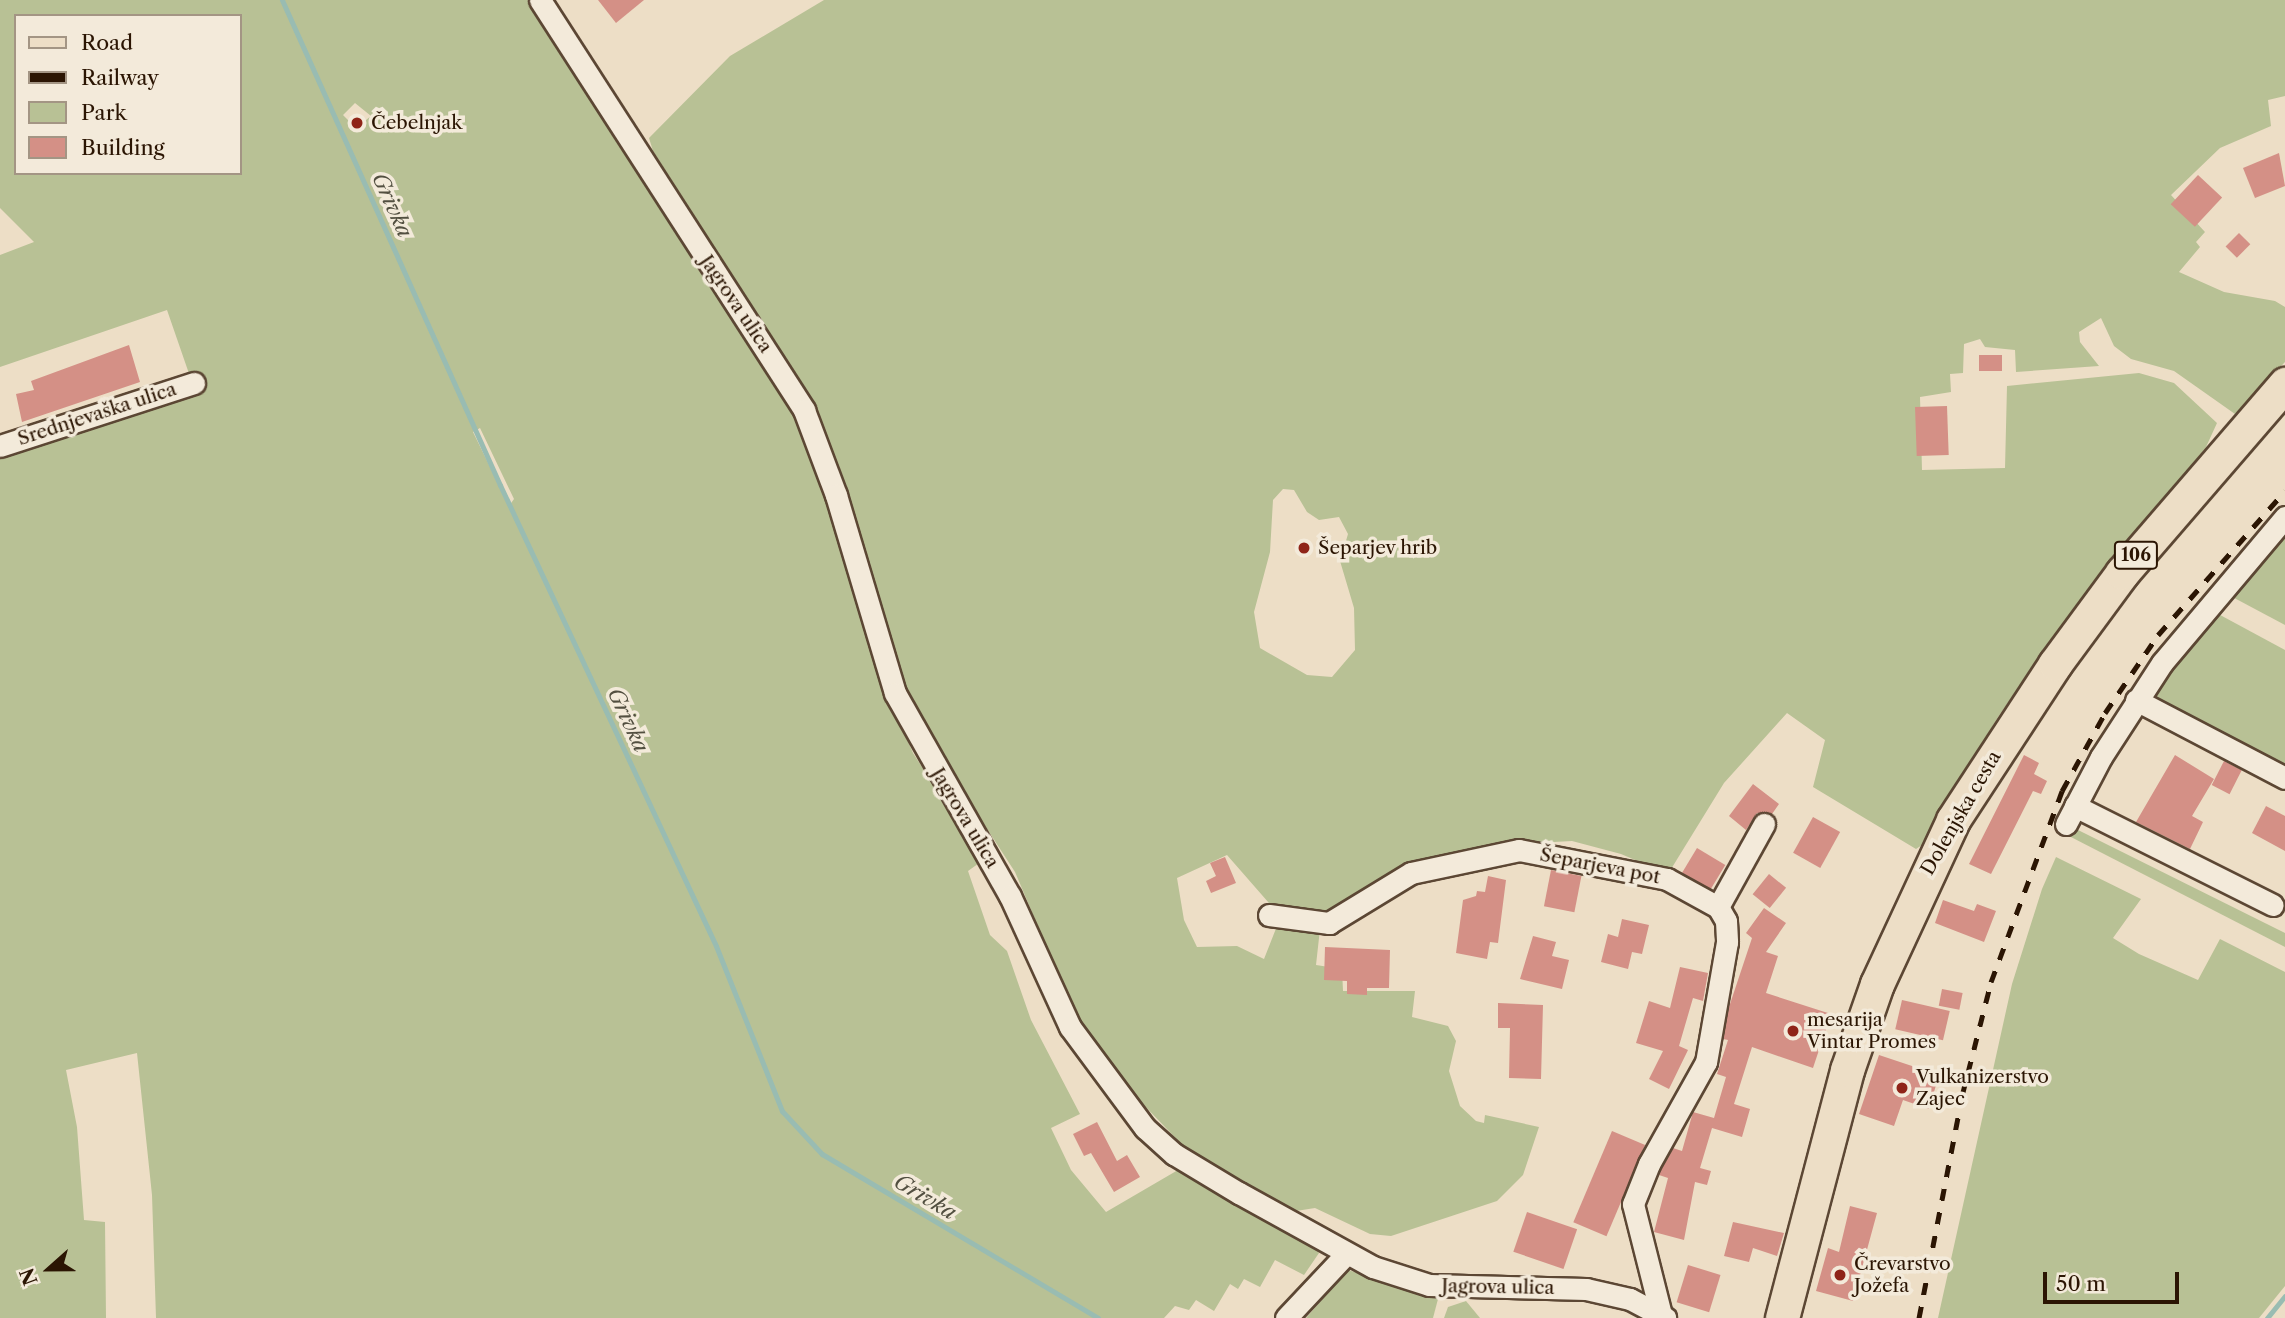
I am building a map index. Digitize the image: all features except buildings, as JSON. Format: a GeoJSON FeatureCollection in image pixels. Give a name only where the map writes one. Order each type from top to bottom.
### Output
{"type":"FeatureCollection","features":[{"type":"Feature","properties":{"kind":"main road","name":"Dolenjska cesta"},"geometry":{"type":"LineString","coordinates":[[1782,1318],[1847,1070],[1868,1008],[1916,894],[1953,820],[2047,674],[2122,573],[2285,384]]}},
{"type":"Feature","properties":{"kind":"street","name":"Jagrova ulica"},"geometry":{"type":"LineString","coordinates":[[540,0],[804,410],[836,495],[895,692],[1010,896],[1070,1027],[1116,1094],[1174,1154],[1346,1254],[1429,1285],[1586,1289],[1630,1299],[1663,1317]]}},
{"type":"Feature","properties":{"kind":"street","name":"Srednjevaška ulica"},"geometry":{"type":"LineString","coordinates":[[0,446],[194,383]]}},
{"type":"Feature","properties":{"kind":"street"},"geometry":{"type":"LineString","coordinates":[[2273,905],[2071,815],[2136,700],[2212,599],[2285,517]]}},
{"type":"Feature","properties":{"kind":"street"},"geometry":{"type":"LineString","coordinates":[[2136,700],[2285,778]]}},
{"type":"Feature","properties":{"kind":"street"},"geometry":{"type":"LineString","coordinates":[[1663,1317],[1633,1204],[1649,1164],[1706,1062],[1727,942],[1726,921],[1718,907],[1764,824]]}},
{"type":"Feature","properties":{"kind":"street","name":"Šeparjeva pot"},"geometry":{"type":"LineString","coordinates":[[1269,915],[1329,923],[1411,873],[1518,850],[1667,879],[1718,907]]}},
{"type":"Feature","properties":{"kind":"street"},"geometry":{"type":"LineString","coordinates":[[1286,1318],[1346,1254]]}},
{"type":"Feature","properties":{"kind":"green space"},"geometry":{"type":"Polygon","coordinates":[[[0,0],[528,0],[796,418],[824,483],[879,676],[913,753],[982,861],[968,871],[990,935],[1007,951],[1031,1020],[1080,1114],[1051,1128],[1071,1170],[1106,1212],[1178,1170],[1309,1241],[1319,1253],[1304,1275],[1275,1260],[1260,1287],[1244,1279],[1238,1289],[1230,1284],[1214,1311],[1196,1300],[1189,1310],[1175,1306],[1164,1318],[156,1318],[152,1195],[137,1053],[66,1070],[77,1127],[84,1220],[105,1222],[106,1318],[0,1318],[0,451],[195,391],[167,310],[0,367],[0,255],[34,242],[0,208],[0,0]],[[355,103],[343,115],[356,128],[371,116],[355,103]],[[480,428],[473,432],[509,506],[514,499],[480,428]]]}},
{"type":"Feature","properties":{"kind":"green space"},"geometry":{"type":"Polygon","coordinates":[[[824,0],[2285,0],[2285,96],[2268,100],[2271,126],[2220,148],[2171,195],[2205,232],[2196,242],[2200,247],[2179,272],[2224,292],[2275,301],[2285,307],[2285,362],[2235,414],[2174,371],[2131,359],[2114,346],[2101,318],[2079,332],[2080,342],[2099,366],[2016,372],[2015,350],[1985,347],[1980,339],[1964,344],[1963,373],[1950,374],[1951,392],[1920,397],[1922,470],[2005,468],[2007,386],[2139,373],[2174,383],[2217,423],[2206,447],[2050,643],[1998,717],[1922,845],[1916,849],[1813,787],[1825,740],[1787,713],[1724,783],[1668,874],[1621,854],[1572,841],[1535,843],[1481,850],[1348,907],[1319,914],[1276,911],[1227,855],[1177,878],[1184,920],[1197,947],[1237,946],[1264,959],[1277,926],[1320,929],[1316,965],[1342,969],[1343,991],[1415,991],[1412,1017],[1448,1026],[1456,1041],[1449,1071],[1460,1106],[1476,1121],[1484,1123],[1485,1115],[1539,1127],[1523,1175],[1497,1201],[1391,1236],[1370,1234],[1315,1208],[1296,1211],[1190,1153],[1114,1074],[1072,1007],[1015,872],[934,747],[906,691],[842,474],[809,397],[653,151],[649,138],[730,56],[824,0]],[[1283,489],[1273,500],[1270,552],[1254,612],[1260,648],[1307,675],[1332,677],[1355,650],[1354,608],[1340,561],[1348,534],[1339,517],[1319,520],[1307,512],[1294,490],[1283,489]]]}},
{"type":"Feature","properties":{"kind":"green space"},"geometry":{"type":"Polygon","coordinates":[[[2285,523],[2285,625],[2223,592],[2285,523]]]}},
{"type":"Feature","properties":{"kind":"green space"},"geometry":{"type":"Polygon","coordinates":[[[2209,609],[2285,650],[2285,773],[2188,724],[2148,694],[2209,609]]]}},
{"type":"Feature","properties":{"kind":"green space"},"geometry":{"type":"Polygon","coordinates":[[[2076,829],[2285,933],[2285,947],[2067,835],[2076,829]]]}},
{"type":"Feature","properties":{"kind":"green space"},"geometry":{"type":"Polygon","coordinates":[[[2056,857],[2141,899],[2113,938],[2139,954],[2198,980],[2220,939],[2285,972],[2285,1286],[2259,1318],[1938,1318],[2012,984],[2042,889],[2056,857]]]}},
{"type":"Feature","properties":{"kind":"green space"},"geometry":{"type":"Polygon","coordinates":[[[1348,1270],[1438,1299],[1433,1318],[1306,1318],[1348,1270]]]}},
{"type":"Feature","properties":{"kind":"green space"},"geometry":{"type":"Polygon","coordinates":[[[1466,1301],[1480,1318],[1444,1318],[1448,1307],[1466,1301]]]}},
{"type":"Feature","properties":{"kind":"waterway","name":"Grivka"},"geometry":{"type":"LineString","coordinates":[[282,0],[500,485],[716,946],[782,1111],[822,1154],[1098,1318]]}},
{"type":"Feature","properties":{"kind":"waterway"},"geometry":{"type":"LineString","coordinates":[[2267,1318],[2285,1296]]}},
{"type":"Feature","properties":{"kind":"railway"},"geometry":{"type":"LineString","coordinates":[[1919,1318],[1962,1096],[1991,982],[2062,791],[2105,713],[2158,635],[2285,491]]}},
{"type":"Feature","properties":{"kind":"place","name":"Čebelnjak"},"geometry":{"type":"Point","coordinates":[357,123]}},
{"type":"Feature","properties":{"kind":"place","name":"Šeparjev hrib"},"geometry":{"type":"Point","coordinates":[1304,548]}},
{"type":"Feature","properties":{"kind":"place","name":"mesarija Vintar Promes"},"geometry":{"type":"Point","coordinates":[1793,1031]}},
{"type":"Feature","properties":{"kind":"place","name":"Vulkanizerstvo Zajec"},"geometry":{"type":"Point","coordinates":[1902,1088]}},
{"type":"Feature","properties":{"kind":"place","name":"Črevarstvo Jožefa"},"geometry":{"type":"Point","coordinates":[1840,1275]}}]}
